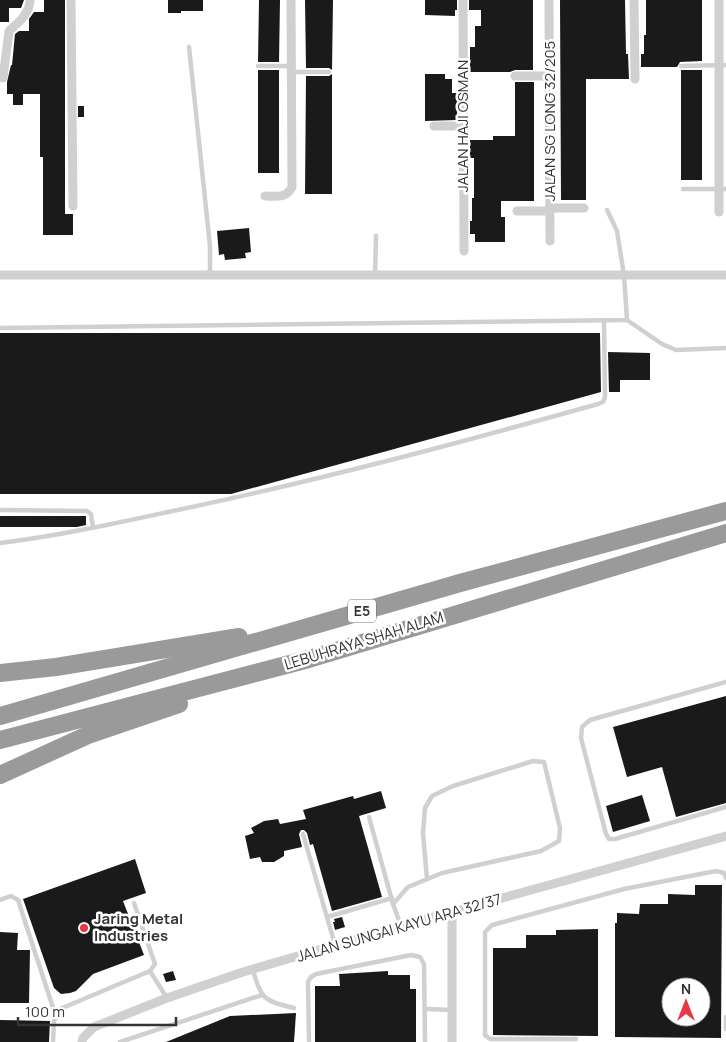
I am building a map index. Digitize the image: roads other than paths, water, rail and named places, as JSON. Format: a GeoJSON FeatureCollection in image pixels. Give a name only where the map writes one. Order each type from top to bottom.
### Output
{"type":"FeatureCollection","features":[{"type":"Feature","properties":{"kind":"highway","name":"LEBUHRAYA SHAH ALAM"},"geometry":{"type":"LineString","coordinates":[[0,716],[460,583],[726,511]]}},
{"type":"Feature","properties":{"kind":"highway","name":"LEBUHRAYA SHAH ALAM"},"geometry":{"type":"LineString","coordinates":[[0,740],[309,659],[726,532]]}},
{"type":"Feature","properties":{"kind":"highway"},"geometry":{"type":"LineString","coordinates":[[0,673],[65,665],[330,620]]}},
{"type":"Feature","properties":{"kind":"highway"},"geometry":{"type":"LineString","coordinates":[[0,776],[88,735],[309,659]]}},
{"type":"Feature","properties":{"kind":"street"},"geometry":{"type":"LineString","coordinates":[[3,78],[9,31],[21,20],[30,7],[30,0]]}},
{"type":"Feature","properties":{"kind":"street"},"geometry":{"type":"LineString","coordinates":[[71,0],[74,206]]}},
{"type":"Feature","properties":{"kind":"street"},"geometry":{"type":"LineString","coordinates":[[264,196],[285,196],[289,194],[292,187],[291,0]]}},
{"type":"Feature","properties":{"kind":"street","name":"JALAN HAJI OSMAN"},"geometry":{"type":"LineString","coordinates":[[463,0],[464,251]]}},
{"type":"Feature","properties":{"kind":"street","name":"JALAN SG LONG 32/205"},"geometry":{"type":"LineString","coordinates":[[549,0],[550,242]]}},
{"type":"Feature","properties":{"kind":"street"},"geometry":{"type":"LineString","coordinates":[[634,0],[635,79]]}},
{"type":"Feature","properties":{"kind":"street"},"geometry":{"type":"LineString","coordinates":[[718,0],[723,65],[722,189],[719,212]]}},
{"type":"Feature","properties":{"kind":"street"},"geometry":{"type":"LineString","coordinates":[[515,76],[549,76]]}},
{"type":"Feature","properties":{"kind":"street"},"geometry":{"type":"LineString","coordinates":[[434,126],[463,126]]}},
{"type":"Feature","properties":{"kind":"street"},"geometry":{"type":"LineString","coordinates":[[517,211],[584,208]]}},
{"type":"Feature","properties":{"kind":"street"},"geometry":{"type":"LineString","coordinates":[[0,275],[726,275]]}},
{"type":"Feature","properties":{"kind":"street","name":"JALAN SUNGAI KAYU ARA 32/37"},"geometry":{"type":"LineString","coordinates":[[82,1042],[83,1038],[94,1027],[167,998],[253,970],[401,926],[726,836]]}},
{"type":"Feature","properties":{"kind":"street"},"geometry":{"type":"LineString","coordinates":[[452,913],[452,1042]]}},
{"type":"Feature","properties":{"kind":"lane"},"geometry":{"type":"LineString","coordinates":[[189,47],[210,246],[210,275]]}},
{"type":"Feature","properties":{"kind":"lane"},"geometry":{"type":"LineString","coordinates":[[681,66],[723,65]]}},
{"type":"Feature","properties":{"kind":"lane"},"geometry":{"type":"LineString","coordinates":[[258,66],[329,72]]}},
{"type":"Feature","properties":{"kind":"lane"},"geometry":{"type":"LineString","coordinates":[[683,188],[722,189]]}},
{"type":"Feature","properties":{"kind":"lane"},"geometry":{"type":"LineString","coordinates":[[607,210],[617,230],[624,275],[627,320]]}},
{"type":"Feature","properties":{"kind":"lane"},"geometry":{"type":"LineString","coordinates":[[375,275],[376,236]]}},
{"type":"Feature","properties":{"kind":"lane"},"geometry":{"type":"LineString","coordinates":[[0,328],[627,320],[662,344],[676,350],[726,348]]}},
{"type":"Feature","properties":{"kind":"lane"},"geometry":{"type":"LineString","coordinates":[[0,543],[49,537],[264,492],[442,448],[598,404],[603,402],[605,397],[604,321]]}},
{"type":"Feature","properties":{"kind":"lane"},"geometry":{"type":"LineString","coordinates":[[0,510],[87,511],[91,514],[93,528]]}},
{"type":"Feature","properties":{"kind":"lane"},"geometry":{"type":"LineString","coordinates":[[726,682],[590,720],[582,727],[581,738],[606,834],[609,839],[615,839],[726,808]]}},
{"type":"Feature","properties":{"kind":"lane"},"geometry":{"type":"LineString","coordinates":[[394,904],[408,887],[442,873],[541,851],[559,841],[560,828],[544,762],[532,761],[454,786],[432,796],[425,808],[423,833],[427,879]]}},
{"type":"Feature","properties":{"kind":"lane"},"geometry":{"type":"LineString","coordinates":[[369,817],[401,926]]}},
{"type":"Feature","properties":{"kind":"lane"},"geometry":{"type":"LineString","coordinates":[[303,834],[335,945]]}},
{"type":"Feature","properties":{"kind":"lane"},"geometry":{"type":"LineString","coordinates":[[576,1038],[490,1038],[485,1035],[485,932],[492,925],[624,889],[716,871],[724,873],[726,878]]}},
{"type":"Feature","properties":{"kind":"lane"},"geometry":{"type":"LineString","coordinates":[[0,900],[11,896],[18,900],[56,1017]]}},
{"type":"Feature","properties":{"kind":"lane"},"geometry":{"type":"LineString","coordinates":[[327,917],[392,898]]}},
{"type":"Feature","properties":{"kind":"lane"},"geometry":{"type":"LineString","coordinates":[[53,1042],[54,1021],[60,1009],[150,971],[155,964],[134,903]]}},
{"type":"Feature","properties":{"kind":"lane"},"geometry":{"type":"LineString","coordinates":[[309,1042],[308,982],[311,977],[316,974],[411,955],[420,957],[424,964],[425,1042]]}},
{"type":"Feature","properties":{"kind":"lane"},"geometry":{"type":"LineString","coordinates":[[253,970],[257,988],[262,995],[274,1004],[294,1008]]}},
{"type":"Feature","properties":{"kind":"lane"},"geometry":{"type":"LineString","coordinates":[[150,971],[167,998]]}},
{"type":"Feature","properties":{"kind":"lane"},"geometry":{"type":"LineString","coordinates":[[120,1042],[262,995]]}},
{"type":"Feature","properties":{"kind":"lane"},"geometry":{"type":"LineString","coordinates":[[425,1009],[452,1010]]}},
{"type":"Feature","properties":{"kind":"lane"},"geometry":{"type":"LineString","coordinates":[[726,1017],[726,1029]]}},
{"type":"Feature","properties":{"kind":"place","name":"Jaring Metal Industries"},"geometry":{"type":"Point","coordinates":[84,928]}}]}
